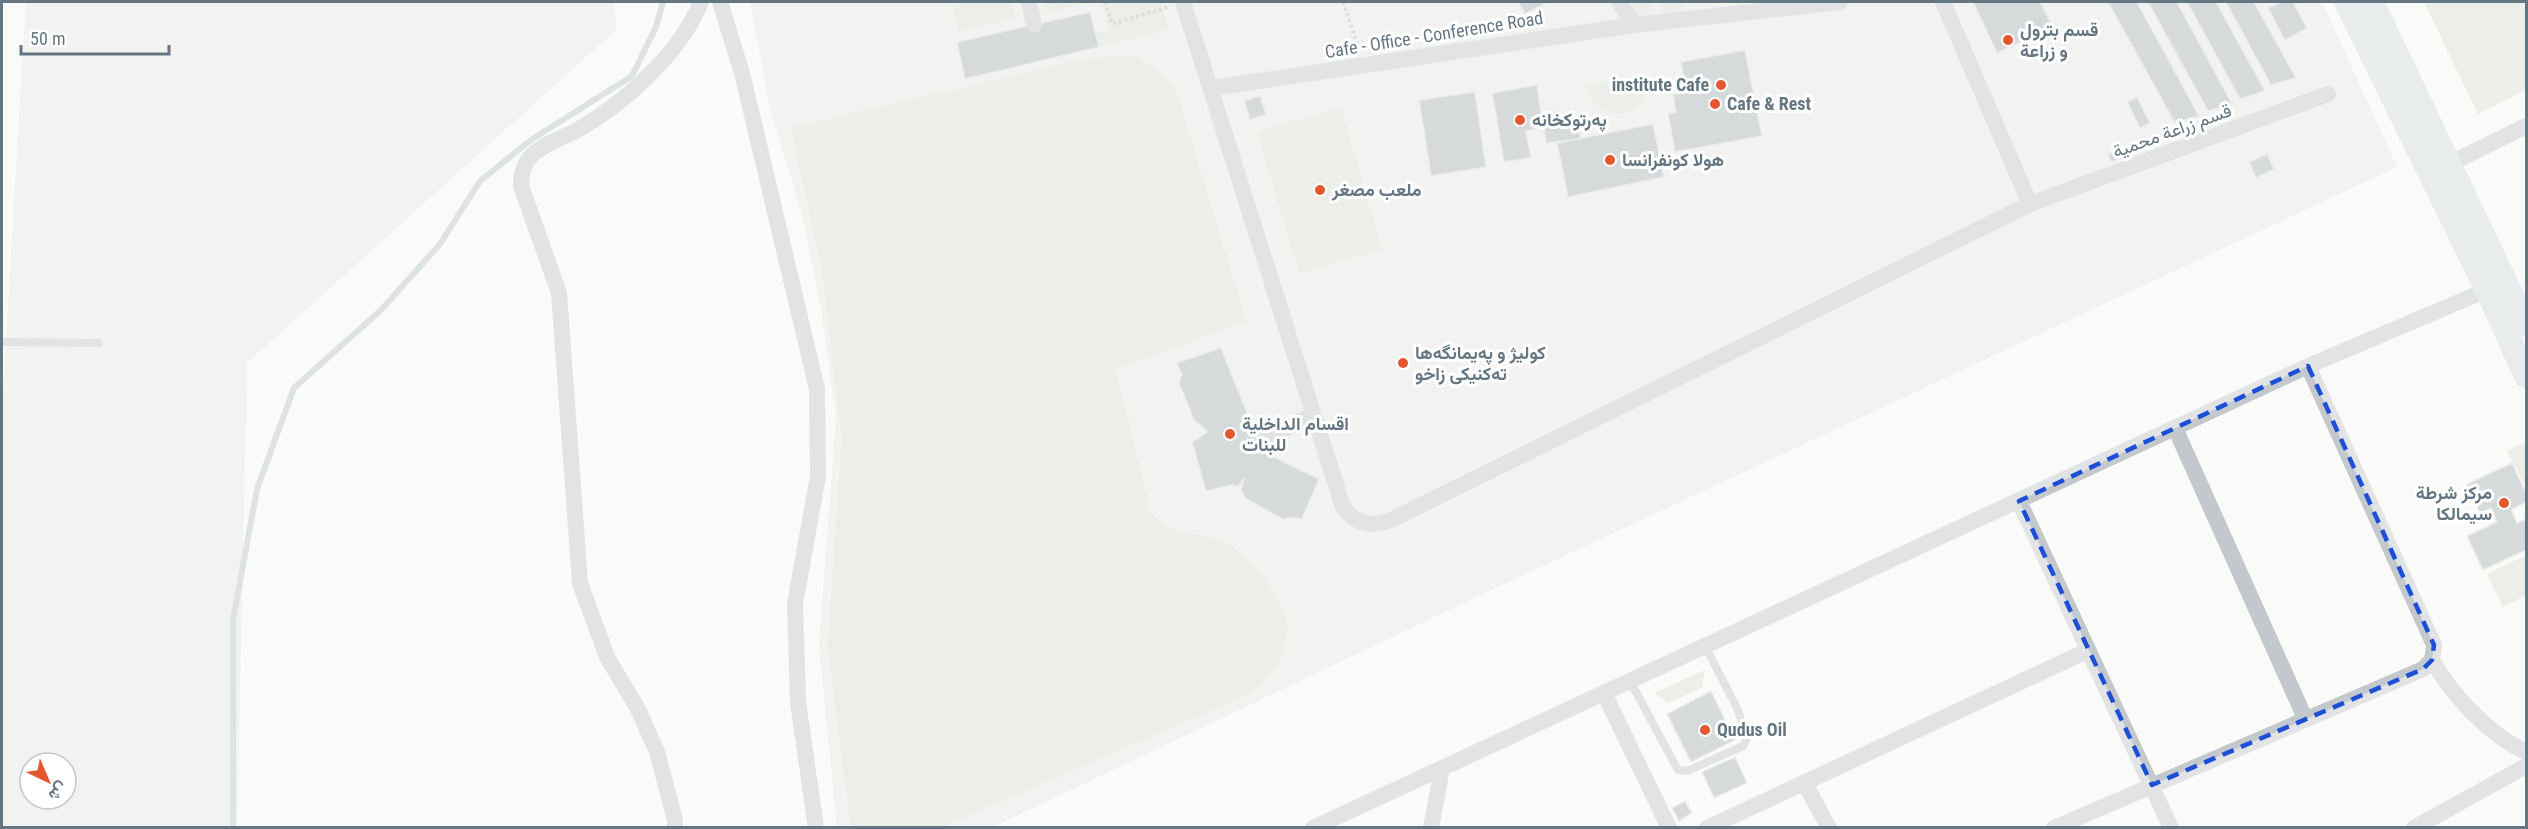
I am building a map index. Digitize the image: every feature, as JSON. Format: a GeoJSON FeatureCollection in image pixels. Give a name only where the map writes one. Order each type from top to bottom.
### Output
{"type":"FeatureCollection","features":[{"type":"Feature","properties":{"kind":"main road"},"geometry":{"type":"LineString","coordinates":[[2346,2],[2526,324]]}},
{"type":"Feature","properties":{"kind":"main road"},"geometry":{"type":"LineString","coordinates":[[2372,2],[2487,290],[2526,376]]}},
{"type":"Feature","properties":{"kind":"street"},"geometry":{"type":"LineString","coordinates":[[675,828],[675,820],[657,752],[638,709],[607,657],[580,583],[559,293],[521,186],[521,176],[530,157],[537,151],[587,124],[638,85],[686,30],[701,2]]}},
{"type":"Feature","properties":{"kind":"street"},"geometry":{"type":"LineString","coordinates":[[720,2],[742,73],[817,389],[818,476],[795,604],[798,702],[816,828]]}},
{"type":"Feature","properties":{"kind":"street"},"geometry":{"type":"LineString","coordinates":[[1029,2],[1034,25]]}},
{"type":"Feature","properties":{"kind":"street","name":"قسم زراعة محمية"},"geometry":{"type":"LineString","coordinates":[[1183,2],[1343,507],[1359,522],[1371,525],[1382,523],[2030,204],[2328,94]]}},
{"type":"Feature","properties":{"kind":"street"},"geometry":{"type":"LineString","coordinates":[[1619,2],[1634,25]]}},
{"type":"Feature","properties":{"kind":"street","name":"Cafe - Office - Conference Road"},"geometry":{"type":"LineString","coordinates":[[1212,88],[1634,25],[1840,2]]}},
{"type":"Feature","properties":{"kind":"street"},"geometry":{"type":"LineString","coordinates":[[1943,2],[2030,204]]}},
{"type":"Feature","properties":{"kind":"street"},"geometry":{"type":"LineString","coordinates":[[2439,169],[2526,126]]}},
{"type":"Feature","properties":{"kind":"street"},"geometry":{"type":"LineString","coordinates":[[1313,828],[2308,366],[2487,290]]}},
{"type":"Feature","properties":{"kind":"street"},"geometry":{"type":"LineString","coordinates":[[2054,828],[2423,669],[2432,660],[2434,645],[2308,366]]}},
{"type":"Feature","properties":{"kind":"street"},"geometry":{"type":"LineString","coordinates":[[1258,442],[1312,415]]}},
{"type":"Feature","properties":{"kind":"street"},"geometry":{"type":"LineString","coordinates":[[2175,428],[2305,718]]}},
{"type":"Feature","properties":{"kind":"street"},"geometry":{"type":"LineString","coordinates":[[2019,501],[2171,828]]}},
{"type":"Feature","properties":{"kind":"street"},"geometry":{"type":"LineString","coordinates":[[1707,828],[2087,651]]}},
{"type":"Feature","properties":{"kind":"street"},"geometry":{"type":"LineString","coordinates":[[2432,660],[2447,686],[2506,742],[2526,752]]}},
{"type":"Feature","properties":{"kind":"street"},"geometry":{"type":"LineString","coordinates":[[1604,693],[1669,828]]}},
{"type":"Feature","properties":{"kind":"street"},"geometry":{"type":"LineString","coordinates":[[2414,828],[2526,766]]}},
{"type":"Feature","properties":{"kind":"street"},"geometry":{"type":"LineString","coordinates":[[1431,828],[1442,768]]}},
{"type":"Feature","properties":{"kind":"street"},"geometry":{"type":"LineString","coordinates":[[1805,784],[1829,828]]}},
{"type":"Feature","properties":{"kind":"lane"},"geometry":{"type":"LineString","coordinates":[[2,342],[99,343]]}},
{"type":"Feature","properties":{"kind":"lane"},"geometry":{"type":"LineString","coordinates":[[1630,681],[1678,770],[1687,771],[1743,746],[1747,739],[1738,710],[1705,646]]}},
{"type":"Feature","properties":{"kind":"path"},"geometry":{"type":"LineString","coordinates":[[1105,2],[1112,24],[1183,2]]}},
{"type":"Feature","properties":{"kind":"path"},"geometry":{"type":"LineString","coordinates":[[1343,2],[1360,50]]}},
{"type":"Feature","properties":{"kind":"highlighted area"},"geometry":{"type":"Polygon","coordinates":[[[2308,366],[2434,645],[2432,660],[2423,669],[2152,785],[2019,501],[2308,366]]]}},
{"type":"Feature","properties":{"kind":"shaded area"},"geometry":{"type":"Polygon","coordinates":[[[26,2],[614,2],[617,29],[247,363],[237,827],[2,827],[2,412],[26,2]]]}},
{"type":"Feature","properties":{"kind":"shaded area","name":"كوليژ و په‌يمانگه‌ها ته‌كنيكى زاخو"},"geometry":{"type":"Polygon","coordinates":[[[750,2],[2322,2],[2397,167],[1470,600],[993,827],[837,827],[819,647],[836,417],[821,308],[802,215],[770,108],[750,2]]]}},
{"type":"Feature","properties":{"kind":"shaded area"},"geometry":{"type":"Polygon","coordinates":[[[967,2],[1011,2],[1015,17],[959,32],[953,5],[967,2]]]}},
{"type":"Feature","properties":{"kind":"shaded area"},"geometry":{"type":"Polygon","coordinates":[[[1045,2],[1090,2],[1048,12],[1045,2]]]}},
{"type":"Feature","properties":{"kind":"shaded area"},"geometry":{"type":"Polygon","coordinates":[[[1102,2],[1161,2],[1168,29],[1099,47],[1095,33],[1109,29],[1102,2]]]}},
{"type":"Feature","properties":{"kind":"shaded area"},"geometry":{"type":"Polygon","coordinates":[[[1625,2],[1652,2],[1655,14],[1634,17],[1625,2]]]}},
{"type":"Feature","properties":{"kind":"shaded area"},"geometry":{"type":"Polygon","coordinates":[[[1658,2],[1683,2],[1683,9],[1680,13],[1659,13],[1658,2]]]}},
{"type":"Feature","properties":{"kind":"shaded area"},"geometry":{"type":"Polygon","coordinates":[[[2424,2],[2526,2],[2526,90],[2478,114],[2424,2]]]}},
{"type":"Feature","properties":{"kind":"shaded area"},"geometry":{"type":"Polygon","coordinates":[[[1138,56],[1175,86],[1246,321],[1116,369],[1150,513],[1178,533],[1208,536],[1229,544],[1259,570],[1277,598],[1288,624],[1283,655],[1265,682],[1250,694],[941,827],[851,827],[828,645],[842,438],[822,271],[791,128],[1089,58],[1138,56]]]}},
{"type":"Feature","properties":{"kind":"shaded area"},"geometry":{"type":"Polygon","coordinates":[[[1643,78],[1644,90],[1641,102],[1626,113],[1607,111],[1598,106],[1591,98],[1587,86],[1608,82],[1610,94],[1624,93],[1624,80],[1643,78]]]}},
{"type":"Feature","properties":{"kind":"shaded area","name":"ملعب مصغر"},"geometry":{"type":"Polygon","coordinates":[[[1341,108],[1382,249],[1299,273],[1257,132],[1341,108]]]}},
{"type":"Feature","properties":{"kind":"shaded area"},"geometry":{"type":"Polygon","coordinates":[[[2523,443],[2526,449],[2526,487],[2507,451],[2523,443]]]}},
{"type":"Feature","properties":{"kind":"shaded area"},"geometry":{"type":"Polygon","coordinates":[[[2524,556],[2526,595],[2503,607],[2487,574],[2524,556]]]}},
{"type":"Feature","properties":{"kind":"shaded area"},"geometry":{"type":"Polygon","coordinates":[[[1705,670],[1702,688],[1668,703],[1654,693],[1705,670]]]}},
{"type":"Feature","properties":{"kind":"building"},"geometry":{"type":"Polygon","coordinates":[[[1518,2],[1548,2],[1525,14],[1518,2]]]}},
{"type":"Feature","properties":{"kind":"building","name":"قسم بترول و زراعة"},"geometry":{"type":"Polygon","coordinates":[[[1973,2],[2040,2],[2053,27],[1997,53],[1973,2]]]}},
{"type":"Feature","properties":{"kind":"building"},"geometry":{"type":"Polygon","coordinates":[[[2108,2],[2137,2],[2199,116],[2175,123],[2108,2]]]}},
{"type":"Feature","properties":{"kind":"building"},"geometry":{"type":"Polygon","coordinates":[[[2148,2],[2177,2],[2232,104],[2208,111],[2148,2]]]}},
{"type":"Feature","properties":{"kind":"building"},"geometry":{"type":"Polygon","coordinates":[[[2187,2],[2216,2],[2265,91],[2240,99],[2187,2]]]}},
{"type":"Feature","properties":{"kind":"building"},"geometry":{"type":"Polygon","coordinates":[[[2226,2],[2254,2],[2296,78],[2271,85],[2226,2]]]}},
{"type":"Feature","properties":{"kind":"building"},"geometry":{"type":"Polygon","coordinates":[[[2281,2],[2293,2],[2307,28],[2285,40],[2268,8],[2281,2]]]}},
{"type":"Feature","properties":{"kind":"building"},"geometry":{"type":"Polygon","coordinates":[[[1090,12],[1099,47],[965,79],[957,42],[1090,12]]]}},
{"type":"Feature","properties":{"kind":"building","name":"Cafe & Rest"},"geometry":{"type":"Polygon","coordinates":[[[1745,50],[1762,136],[1675,152],[1668,114],[1676,112],[1673,95],[1686,92],[1681,62],[1745,50]]]}},
{"type":"Feature","properties":{"kind":"building","name":"په‌رتوكخانه‌"},"geometry":{"type":"Polygon","coordinates":[[[1537,85],[1543,127],[1526,131],[1531,158],[1504,162],[1492,93],[1537,85]]]}},
{"type":"Feature","properties":{"kind":"building"},"geometry":{"type":"Polygon","coordinates":[[[1475,92],[1486,167],[1431,176],[1419,100],[1475,92]]]}},
{"type":"Feature","properties":{"kind":"building"},"geometry":{"type":"Polygon","coordinates":[[[1260,96],[1266,114],[1250,120],[1244,101],[1260,96]]]}},
{"type":"Feature","properties":{"kind":"building"},"geometry":{"type":"Polygon","coordinates":[[[2137,97],[2150,123],[2140,128],[2127,102],[2137,97]]]}},
{"type":"Feature","properties":{"kind":"building"},"geometry":{"type":"Polygon","coordinates":[[[1559,110],[1560,124],[1577,120],[1581,139],[1546,143],[1542,113],[1559,110]]]}},
{"type":"Feature","properties":{"kind":"building","name":"هولا كونفرانسا"},"geometry":{"type":"Polygon","coordinates":[[[1653,124],[1664,177],[1568,197],[1557,143],[1653,124]]]}},
{"type":"Feature","properties":{"kind":"building"},"geometry":{"type":"Polygon","coordinates":[[[2142,142],[2145,150],[2111,162],[2108,154],[2142,142]]]}},
{"type":"Feature","properties":{"kind":"building"},"geometry":{"type":"Polygon","coordinates":[[[2267,154],[2274,169],[2256,178],[2249,162],[2267,154]]]}},
{"type":"Feature","properties":{"kind":"building","name":"اقسام الداخلیة للبنات"},"geometry":{"type":"Polygon","coordinates":[[[1221,348],[1259,442],[1258,449],[1319,479],[1302,519],[1289,517],[1284,520],[1245,498],[1241,490],[1244,478],[1238,487],[1232,485],[1206,491],[1192,442],[1208,432],[1194,420],[1179,383],[1182,374],[1176,363],[1221,348]]]}},
{"type":"Feature","properties":{"kind":"building"},"geometry":{"type":"Polygon","coordinates":[[[2512,463],[2526,493],[2526,502],[2511,510],[2517,523],[2526,519],[2526,550],[2483,570],[2467,536],[2497,522],[2491,508],[2480,513],[2467,484],[2512,463]]]}},
{"type":"Feature","properties":{"kind":"building"},"geometry":{"type":"Polygon","coordinates":[[[1711,691],[1735,740],[1691,762],[1667,714],[1711,691]]]}},
{"type":"Feature","properties":{"kind":"building"},"geometry":{"type":"Polygon","coordinates":[[[1735,757],[1747,783],[1714,798],[1702,772],[1735,757]]]}},
{"type":"Feature","properties":{"kind":"building"},"geometry":{"type":"Polygon","coordinates":[[[1685,801],[1692,813],[1679,821],[1672,808],[1685,801]]]}},
{"type":"Feature","properties":{"kind":"waterway"},"geometry":{"type":"LineString","coordinates":[[233,828],[233,620],[257,489],[294,388],[381,310],[440,244],[480,181],[531,140],[632,76],[656,27],[663,2]]}},
{"type":"Feature","properties":{"kind":"place","name":"قسم بترول و زراعة"},"geometry":{"type":"Point","coordinates":[2008,40]}},
{"type":"Feature","properties":{"kind":"place","name":"institute Cafe"},"geometry":{"type":"Point","coordinates":[1721,85]}},
{"type":"Feature","properties":{"kind":"place","name":"Cafe & Rest"},"geometry":{"type":"Point","coordinates":[1715,104]}},
{"type":"Feature","properties":{"kind":"place","name":"په‌رتوكخانه‌"},"geometry":{"type":"Point","coordinates":[1520,120]}},
{"type":"Feature","properties":{"kind":"place","name":"هولا كونفرانسا"},"geometry":{"type":"Point","coordinates":[1610,160]}},
{"type":"Feature","properties":{"kind":"place","name":"ملعب مصغر"},"geometry":{"type":"Point","coordinates":[1320,190]}},
{"type":"Feature","properties":{"kind":"place","name":"كوليژ و په‌يمانگه‌ها ته‌كنيكى زاخو"},"geometry":{"type":"Point","coordinates":[1403,363]}},
{"type":"Feature","properties":{"kind":"place","name":"اقسام الداخلیة للبنات"},"geometry":{"type":"Point","coordinates":[1230,434]}},
{"type":"Feature","properties":{"kind":"place","name":"مركز شرطة سيمالكا"},"geometry":{"type":"Point","coordinates":[2504,503]}},
{"type":"Feature","properties":{"kind":"place","name":"Qudus Oil"},"geometry":{"type":"Point","coordinates":[1705,730]}}]}
